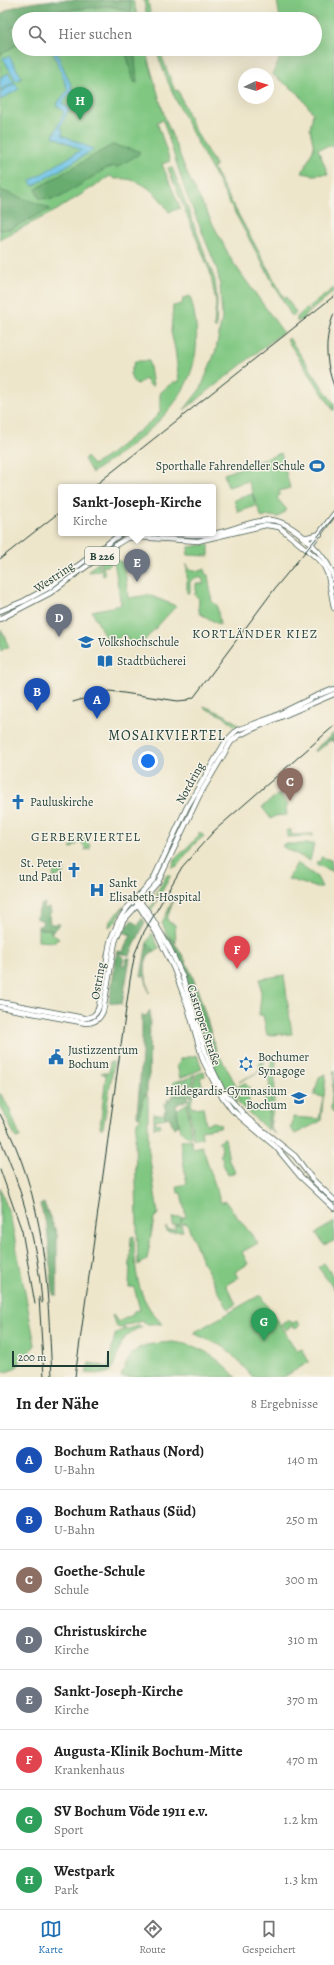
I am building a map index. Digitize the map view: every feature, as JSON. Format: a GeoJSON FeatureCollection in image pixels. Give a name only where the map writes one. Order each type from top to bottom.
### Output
{"type":"FeatureCollection","features":[{"type":"Feature","properties":{"kind":"main road"},"geometry":{"type":"LineString","coordinates":[[307,550],[334,514]]}},
{"type":"Feature","properties":{"kind":"main road","name":"B 226"},"geometry":{"type":"LineString","coordinates":[[218,535],[265,520],[279,521]]}},
{"type":"Feature","properties":{"kind":"main road"},"geometry":{"type":"LineString","coordinates":[[324,528],[334,520]]}},
{"type":"Feature","properties":{"kind":"main road"},"geometry":{"type":"LineString","coordinates":[[334,579],[328,564],[311,545],[279,521],[275,526],[283,529],[321,561],[326,570],[334,608]]}},
{"type":"Feature","properties":{"kind":"main road","name":"B 226"},"geometry":{"type":"LineString","coordinates":[[218,535],[266,525],[275,526]]}},
{"type":"Feature","properties":{"kind":"main road"},"geometry":{"type":"LineString","coordinates":[[302,537],[310,537],[320,534]]}},
{"type":"Feature","properties":{"kind":"main road","name":"Westring"},"geometry":{"type":"LineString","coordinates":[[9,616],[4,610],[48,588],[103,546],[119,536]]}},
{"type":"Feature","properties":{"kind":"main road"},"geometry":{"type":"LineString","coordinates":[[183,536],[184,541]]}},
{"type":"Feature","properties":{"kind":"main road","name":"Westring"},"geometry":{"type":"LineString","coordinates":[[0,619],[9,616],[50,594],[123,540],[132,537],[202,541],[215,536]]}},
{"type":"Feature","properties":{"kind":"main road"},"geometry":{"type":"LineString","coordinates":[[103,546],[107,548],[107,552]]}},
{"type":"Feature","properties":{"kind":"main road","name":"Nordring"},"geometry":{"type":"LineString","coordinates":[[138,901],[156,876],[187,807],[231,735],[236,730],[272,717],[334,689]]}},
{"type":"Feature","properties":{"kind":"main road","name":"Nordring"},"geometry":{"type":"LineString","coordinates":[[138,901],[146,897],[161,878],[199,796],[234,739],[248,731],[275,721],[322,698],[334,694]]}},
{"type":"Feature","properties":{"kind":"main road"},"geometry":{"type":"LineString","coordinates":[[146,897],[144,904],[149,913]]}},
{"type":"Feature","properties":{"kind":"main road"},"geometry":{"type":"LineString","coordinates":[[113,941],[123,921],[138,901]]}},
{"type":"Feature","properties":{"kind":"main road"},"geometry":{"type":"LineString","coordinates":[[113,941],[121,917],[138,901]]}},
{"type":"Feature","properties":{"kind":"main road","name":"Castroper Straße"},"geometry":{"type":"LineString","coordinates":[[138,901],[143,913],[156,932],[176,974],[203,1060],[219,1092],[232,1110],[276,1147],[300,1176],[334,1208]]}},
{"type":"Feature","properties":{"kind":"main road","name":"Castroper Straße"},"geometry":{"type":"LineString","coordinates":[[138,901],[149,913],[170,949],[182,975],[208,1060],[223,1091],[247,1118],[295,1156],[309,1176],[334,1200]]}},
{"type":"Feature","properties":{"kind":"main road"},"geometry":{"type":"LineString","coordinates":[[128,915],[143,913]]}},
{"type":"Feature","properties":{"kind":"main road","name":"Ostring"},"geometry":{"type":"LineString","coordinates":[[0,1007],[64,1014],[84,1018],[96,1014],[113,941]]}},
{"type":"Feature","properties":{"kind":"main road","name":"Ostring"},"geometry":{"type":"LineString","coordinates":[[0,1002],[58,1018],[93,1022],[100,1018],[103,1011],[113,941]]}},
{"type":"Feature","properties":{"kind":"main road"},"geometry":{"type":"LineString","coordinates":[[58,1018],[64,1014]]}},
{"type":"Feature","properties":{"kind":"main road","name":"Ostring"},"geometry":{"type":"LineString","coordinates":[[92,1016],[93,1022]]}},
{"type":"Feature","properties":{"kind":"green space"},"geometry":{"type":"Polygon","coordinates":[[[74,0],[133,0],[136,12],[38,12],[74,0]]]}},
{"type":"Feature","properties":{"kind":"green space"},"geometry":{"type":"Polygon","coordinates":[[[130,0],[131,12],[108,6],[54,12],[12,12],[12,48],[0,55],[0,16],[11,8],[19,5],[47,1],[130,0]]]}},
{"type":"Feature","properties":{"kind":"green space"},"geometry":{"type":"Polygon","coordinates":[[[144,0],[148,0],[150,12],[146,12],[144,0]]]}},
{"type":"Feature","properties":{"kind":"green space"},"geometry":{"type":"Polygon","coordinates":[[[277,0],[334,0],[334,145],[318,149],[328,174],[313,175],[302,173],[314,148],[310,129],[313,113],[298,93],[274,75],[274,70],[280,56],[322,56],[322,12],[279,12],[277,0]]]}},
{"type":"Feature","properties":{"kind":"green space"},"geometry":{"type":"Polygon","coordinates":[[[12,21],[12,56],[147,56],[165,118],[189,178],[232,261],[283,332],[184,410],[201,388],[216,350],[222,318],[220,284],[217,269],[185,190],[163,120],[157,122],[170,161],[162,164],[180,208],[169,212],[159,198],[146,187],[132,180],[115,179],[110,176],[57,210],[0,239],[0,25],[12,21]]]}},
{"type":"Feature","properties":{"kind":"green space"},"geometry":{"type":"Polygon","coordinates":[[[127,56],[134,56],[135,58],[137,83],[134,82],[127,56]]]}},
{"type":"Feature","properties":{"kind":"green space"},"geometry":{"type":"Polygon","coordinates":[[[158,56],[162,56],[175,91],[178,90],[193,127],[216,166],[213,168],[284,298],[286,297],[296,313],[294,315],[291,315],[281,298],[190,129],[158,56]]]}},
{"type":"Feature","properties":{"kind":"green space"},"geometry":{"type":"Polygon","coordinates":[[[112,145],[139,151],[139,154],[116,168],[115,166],[105,169],[61,197],[51,199],[39,198],[36,189],[112,145]]]}},
{"type":"Feature","properties":{"kind":"green space"},"geometry":{"type":"Polygon","coordinates":[[[172,167],[215,280],[217,301],[216,329],[214,327],[216,302],[210,272],[168,168],[172,167]]]}},
{"type":"Feature","properties":{"kind":"green space"},"geometry":{"type":"Polygon","coordinates":[[[0,190],[50,209],[10,229],[0,230],[0,190]]]}},
{"type":"Feature","properties":{"kind":"green space"},"geometry":{"type":"Polygon","coordinates":[[[334,288],[334,291],[312,310],[309,307],[334,288]]]}},
{"type":"Feature","properties":{"kind":"green space"},"geometry":{"type":"Polygon","coordinates":[[[190,296],[196,328],[195,355],[188,380],[176,401],[159,421],[139,439],[92,473],[84,459],[86,457],[93,465],[105,458],[154,419],[160,412],[160,393],[173,382],[179,382],[175,349],[171,332],[173,306],[182,304],[183,298],[190,296]]]}},
{"type":"Feature","properties":{"kind":"green space"},"geometry":{"type":"Polygon","coordinates":[[[307,308],[310,312],[297,322],[297,317],[307,308]]]}},
{"type":"Feature","properties":{"kind":"green space"},"geometry":{"type":"Polygon","coordinates":[[[289,338],[334,404],[334,411],[287,340],[289,338]]]}},
{"type":"Feature","properties":{"kind":"green space"},"geometry":{"type":"Polygon","coordinates":[[[135,361],[149,361],[153,386],[151,386],[145,379],[138,384],[133,382],[130,374],[135,361]]]}},
{"type":"Feature","properties":{"kind":"green space"},"geometry":{"type":"Polygon","coordinates":[[[281,453],[290,488],[279,491],[280,495],[277,498],[287,510],[279,517],[268,516],[262,518],[248,481],[228,487],[224,474],[281,453]]]}},
{"type":"Feature","properties":{"kind":"green space"},"geometry":{"type":"Polygon","coordinates":[[[252,494],[256,506],[238,512],[234,500],[252,494]]]}},
{"type":"Feature","properties":{"kind":"green space"},"geometry":{"type":"Polygon","coordinates":[[[209,544],[209,556],[187,555],[189,547],[209,544]]]}},
{"type":"Feature","properties":{"kind":"green space"},"geometry":{"type":"Polygon","coordinates":[[[101,561],[111,561],[110,565],[103,567],[105,575],[103,576],[101,571],[101,561]]]}},
{"type":"Feature","properties":{"kind":"green space"},"geometry":{"type":"Polygon","coordinates":[[[114,561],[121,561],[125,568],[128,598],[149,595],[176,606],[142,643],[132,647],[125,634],[108,643],[92,611],[121,605],[114,561]]]}},
{"type":"Feature","properties":{"kind":"green space"},"geometry":{"type":"Polygon","coordinates":[[[99,562],[99,571],[89,572],[89,570],[99,562]]]}},
{"type":"Feature","properties":{"kind":"green space"},"geometry":{"type":"Polygon","coordinates":[[[187,564],[189,569],[200,571],[205,569],[205,574],[208,575],[212,602],[217,605],[220,625],[199,613],[199,599],[194,594],[196,593],[196,583],[204,584],[202,578],[194,578],[190,582],[190,593],[187,593],[187,564]]]}},
{"type":"Feature","properties":{"kind":"green space"},"geometry":{"type":"Polygon","coordinates":[[[1,629],[9,647],[0,652],[1,629]]]}},
{"type":"Feature","properties":{"kind":"green space"},"geometry":{"type":"Polygon","coordinates":[[[204,706],[225,715],[238,724],[235,726],[225,717],[204,708],[204,706]]]}},
{"type":"Feature","properties":{"kind":"green space"},"geometry":{"type":"Polygon","coordinates":[[[334,733],[334,743],[331,740],[315,752],[314,750],[334,733]]]}},
{"type":"Feature","properties":{"kind":"green space"},"geometry":{"type":"Polygon","coordinates":[[[279,794],[288,806],[286,807],[287,815],[275,816],[271,819],[262,807],[279,794]]]}},
{"type":"Feature","properties":{"kind":"green space"},"geometry":{"type":"Polygon","coordinates":[[[287,830],[291,830],[291,835],[313,834],[313,836],[287,837],[287,830]]]}},
{"type":"Feature","properties":{"kind":"green space"},"geometry":{"type":"Polygon","coordinates":[[[199,832],[204,836],[193,845],[177,866],[172,868],[175,859],[199,836],[199,832]]]}},
{"type":"Feature","properties":{"kind":"green space"},"geometry":{"type":"Polygon","coordinates":[[[82,837],[90,845],[90,849],[85,850],[86,848],[80,842],[72,848],[70,847],[82,837]]]}},
{"type":"Feature","properties":{"kind":"green space"},"geometry":{"type":"Polygon","coordinates":[[[283,844],[314,844],[310,861],[283,847],[283,844]]]}},
{"type":"Feature","properties":{"kind":"green space"},"geometry":{"type":"Polygon","coordinates":[[[321,857],[331,860],[333,872],[316,864],[317,861],[320,862],[321,857]]]}},
{"type":"Feature","properties":{"kind":"green space"},"geometry":{"type":"Polygon","coordinates":[[[297,863],[317,877],[322,887],[315,887],[288,879],[297,863]]]}},
{"type":"Feature","properties":{"kind":"green space"},"geometry":{"type":"Polygon","coordinates":[[[64,868],[64,875],[61,874],[54,879],[53,874],[56,869],[58,870],[64,868]]]}},
{"type":"Feature","properties":{"kind":"green space"},"geometry":{"type":"Polygon","coordinates":[[[167,875],[171,875],[158,899],[157,892],[167,875]]]}},
{"type":"Feature","properties":{"kind":"green space"},"geometry":{"type":"Polygon","coordinates":[[[174,898],[167,919],[175,925],[176,943],[166,932],[162,923],[174,898]]]}},
{"type":"Feature","properties":{"kind":"green space"},"geometry":{"type":"Polygon","coordinates":[[[157,900],[151,911],[149,908],[157,900]]]}},
{"type":"Feature","properties":{"kind":"green space"},"geometry":{"type":"Polygon","coordinates":[[[45,903],[44,908],[46,909],[49,907],[51,912],[49,915],[50,924],[60,924],[51,933],[51,929],[38,929],[38,926],[41,926],[43,921],[36,918],[41,905],[45,903]]]}},
{"type":"Feature","properties":{"kind":"green space"},"geometry":{"type":"Polygon","coordinates":[[[125,905],[116,921],[109,927],[110,921],[125,905]]]}},
{"type":"Feature","properties":{"kind":"green space"},"geometry":{"type":"Polygon","coordinates":[[[142,918],[145,922],[130,955],[117,953],[118,951],[123,952],[131,935],[123,932],[132,920],[138,925],[142,918]]]}},
{"type":"Feature","properties":{"kind":"green space"},"geometry":{"type":"Polygon","coordinates":[[[38,929],[51,929],[51,933],[59,939],[53,942],[38,941],[38,929]]]}},
{"type":"Feature","properties":{"kind":"green space"},"geometry":{"type":"Polygon","coordinates":[[[163,932],[173,941],[181,953],[195,983],[216,1049],[211,1053],[207,1046],[186,981],[163,932]]]}},
{"type":"Feature","properties":{"kind":"green space"},"geometry":{"type":"Polygon","coordinates":[[[152,933],[159,948],[155,951],[147,943],[152,933]]]}},
{"type":"Feature","properties":{"kind":"green space"},"geometry":{"type":"Polygon","coordinates":[[[147,943],[155,951],[147,958],[145,969],[149,993],[145,976],[141,976],[147,943]]]}},
{"type":"Feature","properties":{"kind":"green space"},"geometry":{"type":"Polygon","coordinates":[[[117,954],[124,957],[122,965],[125,966],[127,958],[130,958],[122,1004],[109,1002],[117,954]]]}},
{"type":"Feature","properties":{"kind":"green space"},"geometry":{"type":"Polygon","coordinates":[[[284,975],[292,1034],[267,1035],[263,1015],[259,1015],[261,996],[260,979],[284,975]]]}},
{"type":"Feature","properties":{"kind":"green space"},"geometry":{"type":"Polygon","coordinates":[[[150,1010],[149,1079],[147,1082],[147,1095],[144,1095],[139,1117],[137,1116],[142,1055],[142,1015],[146,1016],[150,1010]]]}},
{"type":"Feature","properties":{"kind":"green space"},"geometry":{"type":"Polygon","coordinates":[[[207,1046],[211,1052],[216,1049],[234,1082],[237,1096],[236,1103],[217,1075],[207,1046]]]}},
{"type":"Feature","properties":{"kind":"green space"},"geometry":{"type":"Polygon","coordinates":[[[197,1055],[202,1069],[180,1078],[177,1065],[180,1059],[197,1055]]]}},
{"type":"Feature","properties":{"kind":"green space"},"geometry":{"type":"Polygon","coordinates":[[[273,1058],[276,1058],[274,1103],[270,1127],[275,1134],[270,1130],[269,1118],[271,1098],[268,1074],[273,1058]]]}},
{"type":"Feature","properties":{"kind":"green space"},"geometry":{"type":"Polygon","coordinates":[[[110,1062],[114,1062],[103,1128],[100,1128],[106,1075],[101,1073],[109,1073],[110,1062]]]}},
{"type":"Feature","properties":{"kind":"green space"},"geometry":{"type":"Polygon","coordinates":[[[264,1062],[262,1070],[239,1082],[260,1071],[259,1063],[264,1062]]]}},
{"type":"Feature","properties":{"kind":"green space"},"geometry":{"type":"Polygon","coordinates":[[[334,1071],[334,1113],[331,1109],[334,1071]]]}},
{"type":"Feature","properties":{"kind":"green space"},"geometry":{"type":"Polygon","coordinates":[[[204,1072],[205,1076],[200,1077],[203,1088],[195,1090],[191,1102],[192,1108],[203,1107],[206,1124],[214,1122],[220,1124],[221,1127],[201,1130],[202,1138],[195,1139],[193,1138],[188,1100],[191,1098],[197,1074],[204,1072]]]}},
{"type":"Feature","properties":{"kind":"green space"},"geometry":{"type":"Polygon","coordinates":[[[195,1074],[190,1096],[174,1095],[174,1092],[190,1090],[189,1083],[174,1085],[173,1082],[187,1079],[195,1074]]]}},
{"type":"Feature","properties":{"kind":"green space"},"geometry":{"type":"Polygon","coordinates":[[[326,1074],[324,1097],[314,1095],[319,1077],[326,1074]]]}},
{"type":"Feature","properties":{"kind":"green space"},"geometry":{"type":"Polygon","coordinates":[[[245,1083],[251,1090],[249,1094],[249,1102],[253,1107],[259,1109],[265,1103],[266,1096],[263,1092],[266,1091],[271,1097],[268,1130],[239,1104],[237,1087],[245,1083]]]}},
{"type":"Feature","properties":{"kind":"green space"},"geometry":{"type":"Polygon","coordinates":[[[0,1093],[9,1108],[20,1137],[16,1138],[0,1104],[0,1093]]]}},
{"type":"Feature","properties":{"kind":"green space"},"geometry":{"type":"Polygon","coordinates":[[[144,1095],[147,1095],[148,1098],[148,1146],[158,1214],[154,1218],[147,1260],[138,1265],[135,1140],[137,1122],[141,1118],[139,1117],[144,1095]]]}},
{"type":"Feature","properties":{"kind":"green space"},"geometry":{"type":"Polygon","coordinates":[[[187,1095],[188,1097],[187,1100],[176,1105],[179,1125],[174,1128],[169,1117],[166,1118],[164,1111],[167,1111],[164,1104],[168,1103],[167,1099],[172,1099],[172,1096],[187,1095]]]}},
{"type":"Feature","properties":{"kind":"green space"},"geometry":{"type":"Polygon","coordinates":[[[323,1098],[321,1121],[295,1134],[290,1127],[292,1126],[293,1117],[319,1119],[323,1098]]]}},
{"type":"Feature","properties":{"kind":"green space"},"geometry":{"type":"Polygon","coordinates":[[[187,1103],[191,1137],[187,1136],[181,1131],[177,1110],[187,1103]]]}},
{"type":"Feature","properties":{"kind":"green space"},"geometry":{"type":"Polygon","coordinates":[[[154,1112],[155,1115],[164,1114],[166,1118],[155,1120],[156,1124],[159,1123],[160,1127],[155,1127],[154,1129],[154,1112]]]}},
{"type":"Feature","properties":{"kind":"green space"},"geometry":{"type":"Polygon","coordinates":[[[224,1138],[229,1161],[235,1172],[228,1175],[222,1161],[223,1158],[220,1156],[222,1153],[221,1143],[218,1142],[224,1138]]]}},
{"type":"Feature","properties":{"kind":"green space"},"geometry":{"type":"Polygon","coordinates":[[[191,1139],[193,1148],[202,1146],[221,1203],[225,1201],[258,1243],[242,1252],[248,1264],[235,1272],[238,1278],[226,1285],[236,1304],[228,1309],[201,1258],[187,1223],[181,1224],[181,1220],[180,1224],[172,1225],[173,1218],[181,1217],[182,1220],[182,1217],[186,1217],[181,1193],[178,1193],[177,1186],[187,1184],[180,1141],[191,1139]]]}},
{"type":"Feature","properties":{"kind":"green space"},"geometry":{"type":"Polygon","coordinates":[[[0,1187],[11,1219],[35,1345],[26,1357],[19,1362],[19,1365],[6,1372],[0,1369],[0,1187]]]}},
{"type":"Feature","properties":{"kind":"green space"},"geometry":{"type":"Polygon","coordinates":[[[44,1203],[57,1234],[57,1295],[53,1295],[47,1226],[40,1205],[44,1203]]]}},
{"type":"Feature","properties":{"kind":"green space"},"geometry":{"type":"Polygon","coordinates":[[[334,1222],[334,1241],[324,1245],[316,1233],[334,1222]]]}},
{"type":"Feature","properties":{"kind":"green space"},"geometry":{"type":"Polygon","coordinates":[[[181,1225],[183,1231],[168,1232],[166,1229],[166,1227],[168,1230],[176,1229],[174,1226],[181,1225]]]}},
{"type":"Feature","properties":{"kind":"green space"},"geometry":{"type":"Polygon","coordinates":[[[134,1236],[136,1273],[142,1294],[153,1314],[162,1324],[145,1324],[143,1321],[124,1326],[125,1329],[117,1327],[112,1316],[113,1315],[118,1322],[132,1315],[134,1311],[140,1310],[134,1287],[129,1287],[131,1237],[134,1236]]]}},
{"type":"Feature","properties":{"kind":"green space"},"geometry":{"type":"Polygon","coordinates":[[[324,1263],[334,1278],[334,1289],[318,1267],[324,1263]]]}},
{"type":"Feature","properties":{"kind":"green space"},"geometry":{"type":"Polygon","coordinates":[[[260,1295],[297,1351],[302,1349],[309,1362],[284,1377],[253,1377],[226,1348],[193,1333],[260,1295]]]}},
{"type":"Feature","properties":{"kind":"green space"},"geometry":{"type":"Polygon","coordinates":[[[288,1320],[293,1323],[297,1321],[300,1325],[295,1328],[292,1325],[286,1330],[281,1325],[288,1320]]]}},
{"type":"Feature","properties":{"kind":"green space"},"geometry":{"type":"Polygon","coordinates":[[[138,1326],[142,1327],[133,1331],[123,1341],[109,1372],[102,1374],[86,1373],[89,1363],[108,1367],[115,1335],[118,1332],[138,1326]]]}},
{"type":"Feature","properties":{"kind":"green space"},"geometry":{"type":"Polygon","coordinates":[[[172,1342],[192,1346],[208,1353],[236,1377],[121,1377],[125,1366],[134,1352],[139,1348],[152,1344],[172,1342]]]}},
{"type":"Feature","properties":{"kind":"water"},"geometry":{"type":"Polygon","coordinates":[[[5,56],[6,58],[9,56],[22,78],[16,81],[3,58],[5,56]]]}},
{"type":"Feature","properties":{"kind":"water"},"geometry":{"type":"Polygon","coordinates":[[[55,56],[58,56],[73,90],[62,103],[69,109],[60,128],[63,130],[62,135],[93,150],[33,186],[30,181],[81,150],[53,136],[64,112],[56,105],[68,90],[55,56]]]}},
{"type":"Feature","properties":{"kind":"water"},"geometry":{"type":"Polygon","coordinates":[[[8,73],[14,82],[0,90],[0,78],[8,73]]]}},
{"type":"Feature","properties":{"kind":"water"},"geometry":{"type":"Polygon","coordinates":[[[15,83],[19,89],[0,100],[0,92],[15,83]]]}},
{"type":"Feature","properties":{"kind":"tram line"},"geometry":{"type":"LineString","coordinates":[[73,702],[110,691],[178,701],[187,700],[194,697],[276,587],[334,517]]}},
{"type":"Feature","properties":{"kind":"railway"},"geometry":{"type":"LineString","coordinates":[[97,484],[334,296]]}},
{"type":"Feature","properties":{"kind":"railway"},"geometry":{"type":"LineString","coordinates":[[334,314],[327,341],[327,359],[334,386]]}},
{"type":"Feature","properties":{"kind":"railway"},"geometry":{"type":"LineString","coordinates":[[0,559],[58,513]]}},
{"type":"Feature","properties":{"kind":"railway"},"geometry":{"type":"LineString","coordinates":[[75,1377],[135,953],[144,932],[182,867],[214,831],[334,726]]}},
{"type":"Feature","properties":{"kind":"railway"},"geometry":{"type":"LineString","coordinates":[[0,1114],[16,1146],[36,1210],[46,1275],[52,1377]]}},
{"type":"Feature","properties":{"kind":"railway"},"geometry":{"type":"LineString","coordinates":[[0,1139],[16,1178],[28,1219],[37,1261],[42,1303]]}},
{"type":"Feature","properties":{"kind":"railway"},"geometry":{"type":"LineString","coordinates":[[0,1169],[22,1231],[35,1304]]}},
{"type":"Feature","properties":{"kind":"railway"},"geometry":{"type":"LineString","coordinates":[[39,1297],[44,1377]]}},
{"type":"Feature","properties":{"kind":"place","name":"Westpark"},"geometry":{"type":"Point","coordinates":[80,120]}},
{"type":"Feature","properties":{"kind":"place","name":"Sporthalle Fahrendeller Schule"},"geometry":{"type":"Point","coordinates":[317,466]}},
{"type":"Feature","properties":{"kind":"place","name":"Sankt-Joseph-Kirche"},"geometry":{"type":"Point","coordinates":[137,582]}},
{"type":"Feature","properties":{"kind":"place","name":"Christuskirche"},"geometry":{"type":"Point","coordinates":[59,637]}},
{"type":"Feature","properties":{"kind":"place","name":"Volkshochschule"},"geometry":{"type":"Point","coordinates":[86,642]}},
{"type":"Feature","properties":{"kind":"place","name":"Stadtbücherei"},"geometry":{"type":"Point","coordinates":[105,661]}},
{"type":"Feature","properties":{"kind":"place","name":"Bochum Rathaus (Süd)"},"geometry":{"type":"Point","coordinates":[37,711]}},
{"type":"Feature","properties":{"kind":"place","name":"Bochum Rathaus (Nord)"},"geometry":{"type":"Point","coordinates":[97,719]}},
{"type":"Feature","properties":{"kind":"place","name":"Goethe-Schule"},"geometry":{"type":"Point","coordinates":[290,801]}},
{"type":"Feature","properties":{"kind":"place","name":"Pauluskirche"},"geometry":{"type":"Point","coordinates":[18,802]}},
{"type":"Feature","properties":{"kind":"place","name":"St. Peter und Paul"},"geometry":{"type":"Point","coordinates":[74,870]}},
{"type":"Feature","properties":{"kind":"place","name":"Sankt Elisabeth-Hospital"},"geometry":{"type":"Point","coordinates":[97,890]}},
{"type":"Feature","properties":{"kind":"place","name":"Augusta-Klinik Bochum-Mitte"},"geometry":{"type":"Point","coordinates":[237,969]}},
{"type":"Feature","properties":{"kind":"place","name":"Justizzentrum Bochum"},"geometry":{"type":"Point","coordinates":[56,1057]}},
{"type":"Feature","properties":{"kind":"place","name":"Bochumer Synagoge"},"geometry":{"type":"Point","coordinates":[246,1064]}},
{"type":"Feature","properties":{"kind":"place","name":"Hildegardis-Gymnasium Bochum"},"geometry":{"type":"Point","coordinates":[299,1098]}},
{"type":"Feature","properties":{"kind":"place","name":"SV Bochum Vöde 1911 e.v."},"geometry":{"type":"Point","coordinates":[264,1341]}},
{"type":"Feature","properties":{"kind":"district","name":"KORTLÄNDER KIEZ"},"geometry":{"type":"Point","coordinates":[255,633]}},
{"type":"Feature","properties":{"kind":"district","name":"MOSAIKVIERTEL"},"geometry":{"type":"Point","coordinates":[167,735]}},
{"type":"Feature","properties":{"kind":"district","name":"GERBERVIERTEL"},"geometry":{"type":"Point","coordinates":[86,836]}}]}
